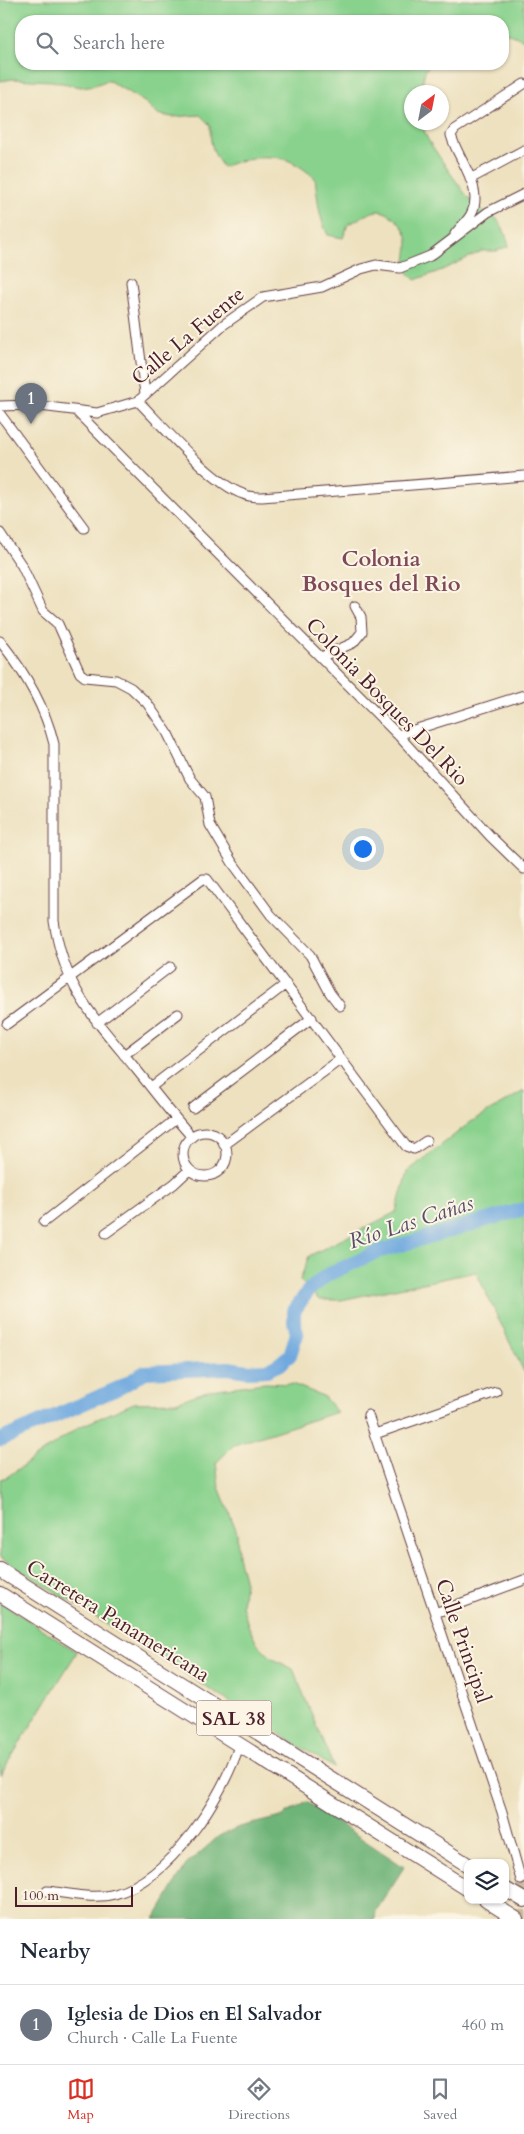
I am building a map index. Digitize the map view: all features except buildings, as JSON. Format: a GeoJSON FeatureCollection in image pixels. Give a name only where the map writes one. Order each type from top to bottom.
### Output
{"type":"FeatureCollection","features":[{"type":"Feature","properties":{"kind":"highway","name":"Carretera Panamericana"},"geometry":{"type":"LineString","coordinates":[[0,1570],[464,1862]]}},
{"type":"Feature","properties":{"kind":"highway","name":"Carretera Panamericana"},"geometry":{"type":"LineString","coordinates":[[0,1594],[464,1887]]}},
{"type":"Feature","properties":{"kind":"highway"},"geometry":{"type":"LineString","coordinates":[[287,1776],[297,1758]]}},
{"type":"Feature","properties":{"kind":"highway"},"geometry":{"type":"LineString","coordinates":[[509,1891],[524,1900]]}},
{"type":"Feature","properties":{"kind":"highway"},"geometry":{"type":"LineString","coordinates":[[492,1904],[516,1919]]}},
{"type":"Feature","properties":{"kind":"street"},"geometry":{"type":"LineString","coordinates":[[444,248],[472,212],[475,202],[474,188],[454,147],[451,135],[455,129],[524,84]]}},
{"type":"Feature","properties":{"kind":"street"},"geometry":{"type":"LineString","coordinates":[[470,178],[524,150]]}},
{"type":"Feature","properties":{"kind":"street","name":"Calle La Fuente"},"geometry":{"type":"LineString","coordinates":[[0,406],[32,405],[97,414],[141,398],[223,325],[263,297],[322,287],[361,269],[376,265],[400,268],[444,248],[488,212],[524,194]]}},
{"type":"Feature","properties":{"kind":"street"},"geometry":{"type":"LineString","coordinates":[[131,282],[141,398],[209,472],[243,495],[262,498],[524,476]]}},
{"type":"Feature","properties":{"kind":"street","name":"Colonia Bosques Del Rio"},"geometry":{"type":"LineString","coordinates":[[76,411],[321,657],[524,870]]}},
{"type":"Feature","properties":{"kind":"street"},"geometry":{"type":"LineString","coordinates":[[0,414],[84,528]]}},
{"type":"Feature","properties":{"kind":"street"},"geometry":{"type":"LineString","coordinates":[[0,533],[22,566],[43,611],[58,624],[80,673],[85,677],[116,680],[131,688],[147,704],[167,732],[190,779],[205,797],[210,825],[232,862],[271,916],[310,955],[330,993],[340,1006]]}},
{"type":"Feature","properties":{"kind":"street"},"geometry":{"type":"LineString","coordinates":[[321,657],[352,643],[362,632],[361,617],[356,606]]}},
{"type":"Feature","properties":{"kind":"street"},"geometry":{"type":"LineString","coordinates":[[0,641],[48,720],[54,744],[54,921],[58,948],[68,977],[79,998],[97,1023],[192,1137]]}},
{"type":"Feature","properties":{"kind":"street"},"geometry":{"type":"LineString","coordinates":[[398,736],[524,695]]}},
{"type":"Feature","properties":{"kind":"street"},"geometry":{"type":"LineString","coordinates":[[7,1024],[68,977],[203,879],[207,879],[406,1146],[414,1150],[426,1141]]}},
{"type":"Feature","properties":{"kind":"street"},"geometry":{"type":"LineString","coordinates":[[97,1023],[170,968]]}},
{"type":"Feature","properties":{"kind":"street"},"geometry":{"type":"LineString","coordinates":[[150,1087],[286,984]]}},
{"type":"Feature","properties":{"kind":"street"},"geometry":{"type":"LineString","coordinates":[[124,1055],[178,1014]]}},
{"type":"Feature","properties":{"kind":"street"},"geometry":{"type":"LineString","coordinates":[[193,1108],[312,1018]]}},
{"type":"Feature","properties":{"kind":"street"},"geometry":{"type":"LineString","coordinates":[[224,1145],[341,1059]]}},
{"type":"Feature","properties":{"kind":"street"},"geometry":{"type":"LineString","coordinates":[[44,1222],[176,1119]]}},
{"type":"Feature","properties":{"kind":"street"},"geometry":{"type":"LineString","coordinates":[[204,1132],[210,1133],[221,1139],[224,1145],[226,1160],[217,1172],[203,1176],[189,1170],[183,1156],[183,1149],[192,1137],[204,1132]]}},
{"type":"Feature","properties":{"kind":"street"},"geometry":{"type":"LineString","coordinates":[[106,1232],[174,1184],[189,1170]]}},
{"type":"Feature","properties":{"kind":"street"},"geometry":{"type":"LineString","coordinates":[[375,1434],[496,1392]]}},
{"type":"Feature","properties":{"kind":"street","name":"Calle Principal"},"geometry":{"type":"LineString","coordinates":[[368,1415],[502,1812],[521,1880]]}},
{"type":"Feature","properties":{"kind":"street"},"geometry":{"type":"LineString","coordinates":[[435,1613],[524,1580]]}},
{"type":"Feature","properties":{"kind":"street"},"geometry":{"type":"LineString","coordinates":[[47,1891],[96,1896],[116,1894],[139,1882],[159,1868],[200,1822],[225,1781],[240,1746]]}},
{"type":"Feature","properties":{"kind":"green space"},"geometry":{"type":"Polygon","coordinates":[[[0,0],[524,0],[524,40],[509,34],[509,15],[15,15],[15,70],[426,70],[422,85],[404,85],[404,130],[424,130],[428,140],[466,195],[484,212],[489,213],[498,220],[504,230],[509,246],[496,251],[482,251],[442,270],[415,280],[405,269],[407,236],[394,218],[385,212],[372,212],[348,224],[343,238],[328,235],[320,214],[315,178],[292,162],[275,157],[257,157],[223,167],[212,147],[210,125],[200,115],[172,117],[157,114],[146,103],[108,80],[95,85],[81,87],[52,81],[13,79],[0,81],[0,0]]]}},
{"type":"Feature","properties":{"kind":"green space"},"geometry":{"type":"Polygon","coordinates":[[[524,1091],[524,1372],[476,1272],[341,1300],[319,1300],[300,1280],[309,1256],[396,1212],[407,1172],[471,1122],[524,1091]]]}},
{"type":"Feature","properties":{"kind":"green space"},"geometry":{"type":"Polygon","coordinates":[[[265,1383],[292,1384],[323,1396],[337,1412],[234,1445],[216,1463],[219,1487],[237,1532],[238,1556],[245,1583],[242,1605],[248,1625],[256,1642],[273,1659],[293,1669],[334,1768],[0,1557],[0,1479],[7,1477],[79,1427],[134,1403],[176,1402],[210,1390],[265,1383]]]}},
{"type":"Feature","properties":{"kind":"green space"},"geometry":{"type":"Polygon","coordinates":[[[0,1602],[77,1652],[0,1775],[0,1602]]]}},
{"type":"Feature","properties":{"kind":"green space"},"geometry":{"type":"Polygon","coordinates":[[[307,1802],[404,1867],[376,1911],[375,1919],[155,1919],[186,1865],[219,1836],[239,1827],[281,1817],[307,1802]]]}},
{"type":"Feature","properties":{"kind":"waterway","name":"Río Las Cañas"},"geometry":{"type":"LineString","coordinates":[[0,1440],[121,1387],[145,1372],[228,1368],[248,1371],[267,1370],[278,1365],[290,1355],[297,1333],[294,1311],[308,1291],[327,1275],[377,1252],[524,1209]]}},
{"type":"Feature","properties":{"kind":"tunnel"},"geometry":{"type":"LineString","coordinates":[[521,1880],[521,1919]]}},
{"type":"Feature","properties":{"kind":"place","name":"Iglesia de Dios en El Salvador"},"geometry":{"type":"Point","coordinates":[31,424]}},
{"type":"Feature","properties":{"kind":"district","name":"Colonia Bosques del Rio"},"geometry":{"type":"Point","coordinates":[381,572]}}]}
